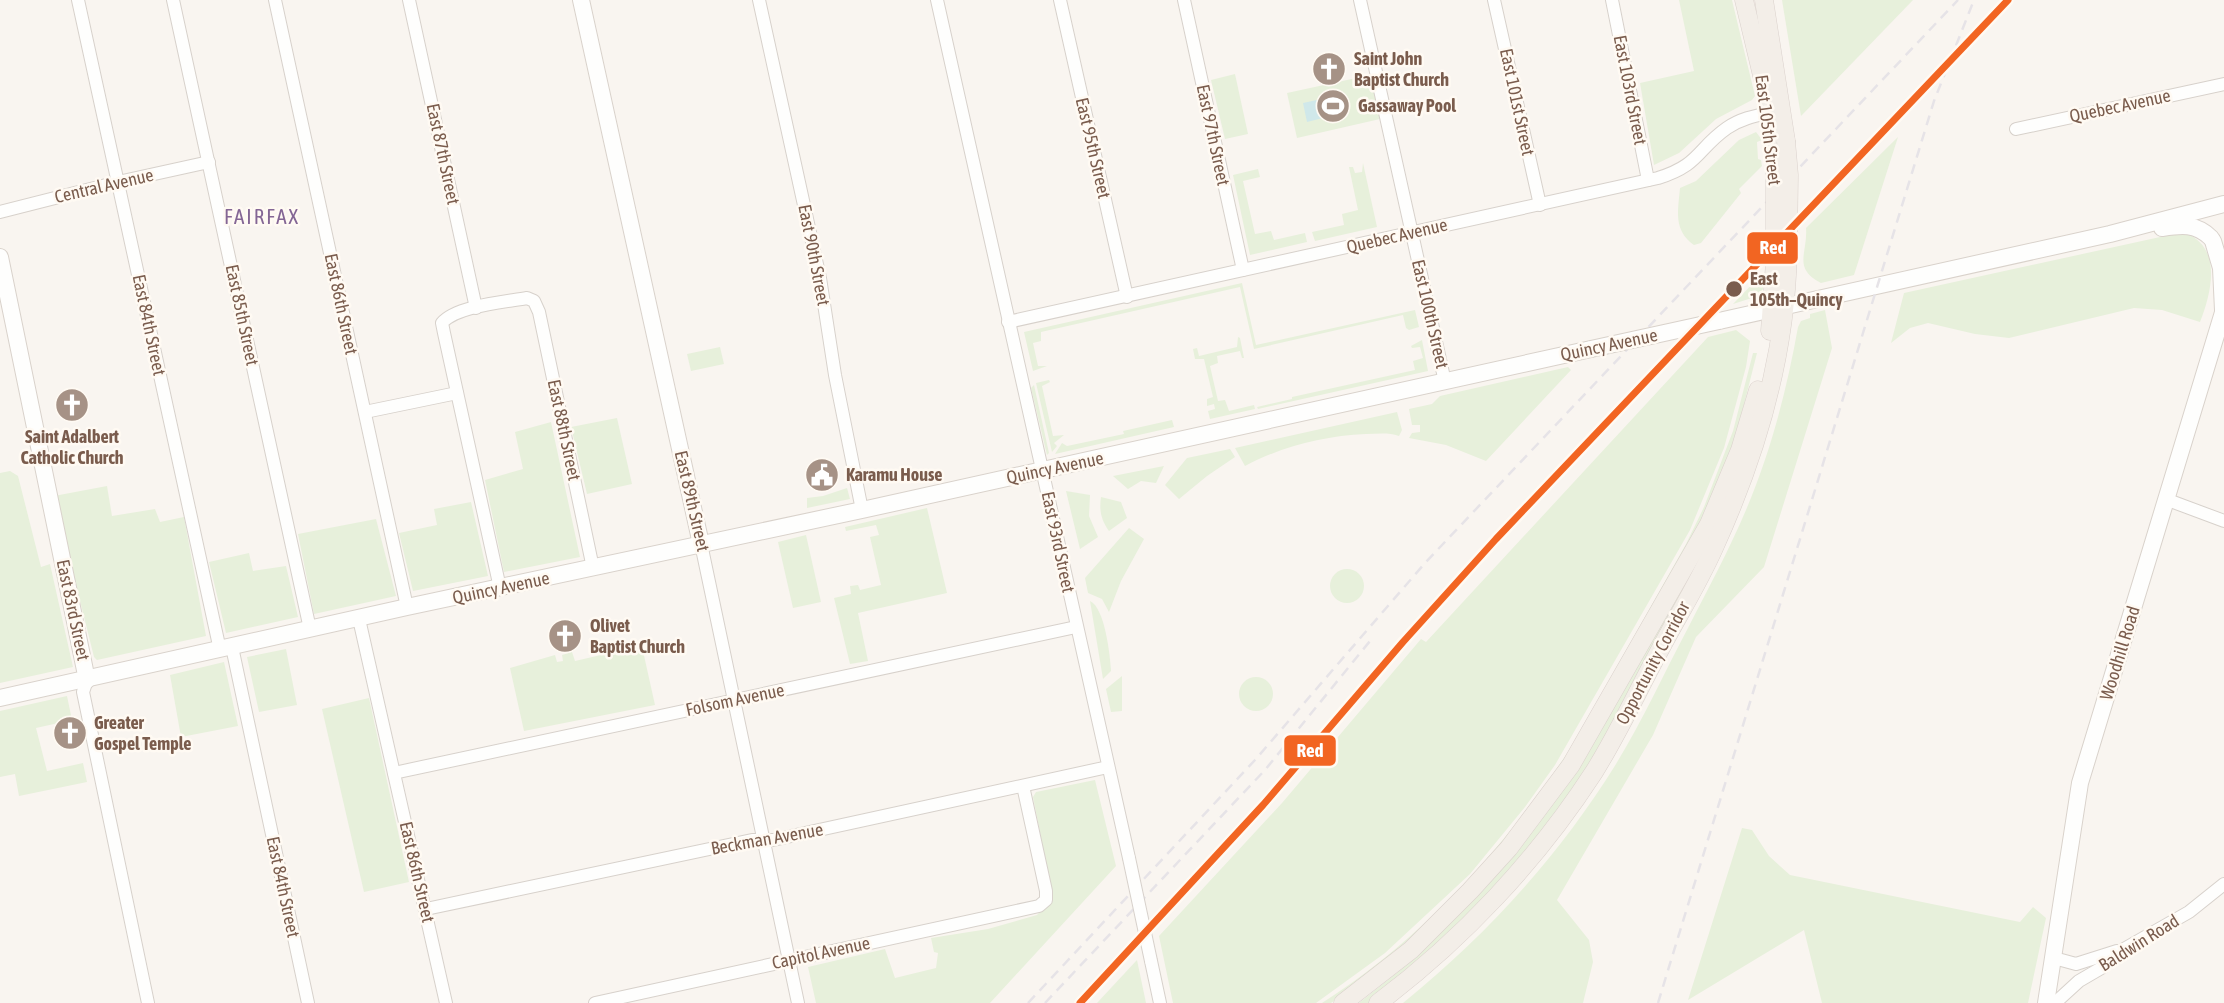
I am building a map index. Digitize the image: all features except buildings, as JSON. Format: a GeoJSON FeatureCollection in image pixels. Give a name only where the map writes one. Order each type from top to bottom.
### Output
{"type":"FeatureCollection","features":[{"type":"Feature","properties":{"kind":"main road","name":"East 105th Street"},"geometry":{"type":"LineString","coordinates":[[1744,0],[1760,64],[1768,113],[1789,175],[1788,247]]}},
{"type":"Feature","properties":{"kind":"main road","name":"East 105th Street"},"geometry":{"type":"LineString","coordinates":[[1764,0],[1781,147],[1775,262]]}},
{"type":"Feature","properties":{"kind":"main road","name":"Opportunity Corridor"},"geometry":{"type":"LineString","coordinates":[[1378,1003],[1444,948],[1485,909],[1550,831],[1594,772],[1714,549],[1748,461],[1765,409],[1788,247]]}},
{"type":"Feature","properties":{"kind":"main road","name":"Opportunity Corridor"},"geometry":{"type":"LineString","coordinates":[[1343,1003],[1411,950],[1470,891],[1509,848],[1571,765],[1691,556],[1726,487],[1760,380],[1779,308],[1775,262]]}},
{"type":"Feature","properties":{"kind":"street","name":"East 84th Street"},"geometry":{"type":"LineString","coordinates":[[78,0],[308,1003]]}},
{"type":"Feature","properties":{"kind":"street","name":"East 85th Street"},"geometry":{"type":"LineString","coordinates":[[173,0],[310,629]]}},
{"type":"Feature","properties":{"kind":"street","name":"East 86th Street"},"geometry":{"type":"LineString","coordinates":[[275,0],[407,607]]}},
{"type":"Feature","properties":{"kind":"street","name":"East 87th Street"},"geometry":{"type":"LineString","coordinates":[[409,0],[476,308]]}},
{"type":"Feature","properties":{"kind":"street","name":"East 89th Street"},"geometry":{"type":"LineString","coordinates":[[581,0],[701,544],[798,1003]]}},
{"type":"Feature","properties":{"kind":"street","name":"East 90th Street"},"geometry":{"type":"LineString","coordinates":[[759,0],[820,278],[835,374],[862,510]]}},
{"type":"Feature","properties":{"kind":"street","name":"East 93rd Street"},"geometry":{"type":"LineString","coordinates":[[937,0],[1160,1003]]}},
{"type":"Feature","properties":{"kind":"street","name":"East 95th Street"},"geometry":{"type":"LineString","coordinates":[[1060,0],[1127,297]]}},
{"type":"Feature","properties":{"kind":"street","name":"East 97th Street"},"geometry":{"type":"LineString","coordinates":[[1184,0],[1243,270]]}},
{"type":"Feature","properties":{"kind":"street","name":"East 100th Street"},"geometry":{"type":"LineString","coordinates":[[1360,0],[1445,382]]}},
{"type":"Feature","properties":{"kind":"street","name":"East 101st Street"},"geometry":{"type":"LineString","coordinates":[[1494,0],[1540,205]]}},
{"type":"Feature","properties":{"kind":"street","name":"East 103rd Street"},"geometry":{"type":"LineString","coordinates":[[1612,0],[1648,180]]}},
{"type":"Feature","properties":{"kind":"street","name":"Quebec Avenue"},"geometry":{"type":"LineString","coordinates":[[2016,129],[2224,84]]}},
{"type":"Feature","properties":{"kind":"street","name":"Quebec Avenue"},"geometry":{"type":"LineString","coordinates":[[1008,322],[1648,180],[1684,168],[1727,128],[1749,117],[1768,113]]}},
{"type":"Feature","properties":{"kind":"street","name":"Central Avenue"},"geometry":{"type":"LineString","coordinates":[[0,212],[209,162]]}},
{"type":"Feature","properties":{"kind":"street"},"geometry":{"type":"LineString","coordinates":[[2216,242],[2208,228],[2209,218],[2224,204]]}},
{"type":"Feature","properties":{"kind":"street","name":"Quincy Avenue"},"geometry":{"type":"LineString","coordinates":[[0,698],[1779,308],[2110,234],[2224,204]]}},
{"type":"Feature","properties":{"kind":"street","name":"Quincy Avenue"},"geometry":{"type":"LineString","coordinates":[[2110,234],[2182,225],[2199,228],[2216,242]]}},
{"type":"Feature","properties":{"kind":"street","name":"Woodhill Road"},"geometry":{"type":"LineString","coordinates":[[2046,1003],[2080,783],[2224,310],[2216,242]]}},
{"type":"Feature","properties":{"kind":"street","name":"East 83rd Street"},"geometry":{"type":"LineString","coordinates":[[0,257],[87,680],[83,692],[148,1003]]}},
{"type":"Feature","properties":{"kind":"street","name":"East 88th Street"},"geometry":{"type":"LineString","coordinates":[[476,308],[527,298],[534,302],[540,312],[593,568]]}},
{"type":"Feature","properties":{"kind":"street"},"geometry":{"type":"LineString","coordinates":[[476,308],[447,316],[442,323],[500,588]]}},
{"type":"Feature","properties":{"kind":"street"},"geometry":{"type":"LineString","coordinates":[[365,412],[457,393]]}},
{"type":"Feature","properties":{"kind":"street"},"geometry":{"type":"LineString","coordinates":[[2168,500],[2224,521]]}},
{"type":"Feature","properties":{"kind":"street","name":"East 86th Street"},"geometry":{"type":"LineString","coordinates":[[359,619],[446,1003]]}},
{"type":"Feature","properties":{"kind":"street","name":"Folsom Avenue"},"geometry":{"type":"LineString","coordinates":[[394,773],[1076,627]]}},
{"type":"Feature","properties":{"kind":"street","name":"Beckman Avenue"},"geometry":{"type":"LineString","coordinates":[[426,909],[1108,768]]}},
{"type":"Feature","properties":{"kind":"street","name":"Capitol Avenue"},"geometry":{"type":"LineString","coordinates":[[595,1003],[1040,906],[1046,900],[1046,891],[1023,786]]}},
{"type":"Feature","properties":{"kind":"street","name":"Baldwin Road"},"geometry":{"type":"LineString","coordinates":[[2055,1003],[2078,981],[2103,967],[2124,949],[2189,912],[2224,884]]}},
{"type":"Feature","properties":{"kind":"street"},"geometry":{"type":"LineString","coordinates":[[2054,958],[2076,964],[2124,949]]}},
{"type":"Feature","properties":{"kind":"green space"},"geometry":{"type":"Polygon","coordinates":[[[1679,0],[1732,0],[1755,96],[1716,119],[1679,153],[1654,165],[1640,83],[1694,71],[1679,0]]]}},
{"type":"Feature","properties":{"kind":"green space"},"geometry":{"type":"Polygon","coordinates":[[[1782,0],[1913,0],[1801,116],[1782,0]]]}},
{"type":"Feature","properties":{"kind":"green space"},"geometry":{"type":"Polygon","coordinates":[[[1235,74],[1248,134],[1225,139],[1211,80],[1235,74]]]}},
{"type":"Feature","properties":{"kind":"green space","name":"Gassaway Pool"},"geometry":{"type":"Polygon","coordinates":[[[1370,75],[1380,119],[1297,138],[1287,93],[1370,75]]]}},
{"type":"Feature","properties":{"kind":"green space"},"geometry":{"type":"Polygon","coordinates":[[[1756,132],[1762,140],[1757,142],[1758,159],[1761,160],[1762,166],[1739,189],[1741,193],[1701,243],[1694,245],[1683,233],[1678,220],[1680,188],[1696,181],[1739,140],[1756,132]]]}},
{"type":"Feature","properties":{"kind":"green space"},"geometry":{"type":"Polygon","coordinates":[[[1898,137],[1854,275],[1821,283],[1807,272],[1804,266],[1806,228],[1898,137]]]}},
{"type":"Feature","properties":{"kind":"green space"},"geometry":{"type":"Polygon","coordinates":[[[1363,163],[1377,227],[1315,241],[1312,232],[1344,225],[1342,214],[1358,210],[1349,167],[1353,167],[1355,173],[1362,172],[1363,163]]]}},
{"type":"Feature","properties":{"kind":"green space"},"geometry":{"type":"Polygon","coordinates":[[[1258,169],[1260,177],[1243,181],[1255,234],[1271,231],[1274,240],[1305,233],[1307,242],[1250,255],[1233,175],[1258,169]]]}},
{"type":"Feature","properties":{"kind":"green space"},"geometry":{"type":"Polygon","coordinates":[[[2183,232],[2196,239],[2209,258],[2210,284],[2200,322],[2162,310],[2134,308],[2009,338],[1975,334],[1928,323],[1910,328],[1891,343],[1904,293],[2183,232]]]}},
{"type":"Feature","properties":{"kind":"green space"},"geometry":{"type":"Polygon","coordinates":[[[1761,275],[1763,289],[1758,296],[1733,304],[1761,275]]]}},
{"type":"Feature","properties":{"kind":"green space"},"geometry":{"type":"Polygon","coordinates":[[[1242,283],[1256,345],[1415,310],[1419,327],[1409,330],[1406,328],[1403,315],[1254,349],[1240,287],[1041,332],[1041,341],[1033,343],[1038,366],[1047,366],[1033,371],[1024,332],[1242,283]]]}},
{"type":"Feature","properties":{"kind":"green space"},"geometry":{"type":"Polygon","coordinates":[[[1825,310],[1832,348],[1764,567],[1696,637],[1653,735],[1557,900],[1589,940],[1593,962],[1583,1003],[1403,1003],[1464,950],[1520,892],[1570,831],[1616,764],[1711,584],[1746,510],[1777,420],[1798,327],[1801,321],[1810,318],[1810,314],[1825,310]]]}},
{"type":"Feature","properties":{"kind":"green space"},"geometry":{"type":"Polygon","coordinates":[[[1736,330],[1750,341],[1746,367],[1724,448],[1690,530],[1555,765],[1525,807],[1470,874],[1385,953],[1316,1003],[1173,1003],[1159,936],[1282,803],[1421,639],[1426,642],[1708,337],[1736,330]]]}},
{"type":"Feature","properties":{"kind":"green space"},"geometry":{"type":"Polygon","coordinates":[[[1238,337],[1244,358],[1240,351],[1217,356],[1218,363],[1210,366],[1218,401],[1225,400],[1229,411],[1254,405],[1255,409],[1210,419],[1208,411],[1215,409],[1214,404],[1207,406],[1207,399],[1213,397],[1204,359],[1195,359],[1193,349],[1197,348],[1199,356],[1237,347],[1238,337]]]}},
{"type":"Feature","properties":{"kind":"green space"},"geometry":{"type":"Polygon","coordinates":[[[1422,340],[1428,371],[1258,409],[1257,407],[1415,370],[1413,361],[1423,358],[1420,347],[1411,346],[1422,340]]]}},
{"type":"Feature","properties":{"kind":"green space"},"geometry":{"type":"Polygon","coordinates":[[[720,347],[724,364],[691,371],[687,354],[720,347]]]}},
{"type":"Feature","properties":{"kind":"green space"},"geometry":{"type":"Polygon","coordinates":[[[1753,353],[1757,353],[1735,440],[1703,520],[1584,734],[1520,828],[1396,954],[1331,1003],[1322,1003],[1395,949],[1462,886],[1521,817],[1574,743],[1704,507],[1733,431],[1753,353]]]}},
{"type":"Feature","properties":{"kind":"green space"},"geometry":{"type":"Polygon","coordinates":[[[1568,367],[1571,370],[1486,461],[1446,445],[1409,438],[1412,433],[1420,432],[1420,425],[1412,425],[1409,409],[1432,404],[1440,396],[1568,367]]]}},
{"type":"Feature","properties":{"kind":"green space"},"geometry":{"type":"Polygon","coordinates":[[[1050,382],[1042,386],[1053,436],[1064,435],[1054,443],[1057,446],[1052,452],[1036,383],[1050,382]]]}},
{"type":"Feature","properties":{"kind":"green space"},"geometry":{"type":"Polygon","coordinates":[[[1034,385],[1049,453],[1047,455],[1031,388],[1034,385]]]}},
{"type":"Feature","properties":{"kind":"green space"},"geometry":{"type":"Polygon","coordinates":[[[1397,412],[1402,430],[1399,436],[1366,434],[1334,437],[1289,448],[1245,466],[1235,448],[1397,412]]]}},
{"type":"Feature","properties":{"kind":"green space"},"geometry":{"type":"Polygon","coordinates":[[[617,418],[632,484],[587,494],[571,427],[617,418]]]}},
{"type":"Feature","properties":{"kind":"green space"},"geometry":{"type":"Polygon","coordinates":[[[1172,420],[1174,427],[1055,454],[1062,443],[1067,446],[1172,420]]]}},
{"type":"Feature","properties":{"kind":"green space"},"geometry":{"type":"Polygon","coordinates":[[[551,422],[580,557],[504,572],[485,480],[523,469],[515,432],[551,422]]]}},
{"type":"Feature","properties":{"kind":"green space"},"geometry":{"type":"Polygon","coordinates":[[[1230,449],[1235,457],[1179,499],[1165,485],[1187,458],[1230,449]]]}},
{"type":"Feature","properties":{"kind":"green space"},"geometry":{"type":"Polygon","coordinates":[[[1164,466],[1156,483],[1141,481],[1128,489],[1113,476],[1164,466]]]}},
{"type":"Feature","properties":{"kind":"green space"},"geometry":{"type":"Polygon","coordinates":[[[10,471],[18,476],[41,567],[50,564],[73,667],[0,683],[0,473],[10,471]]]}},
{"type":"Feature","properties":{"kind":"green space"},"geometry":{"type":"Polygon","coordinates":[[[107,486],[112,516],[155,509],[160,522],[184,517],[206,636],[97,660],[94,657],[54,496],[107,486]]]}},
{"type":"Feature","properties":{"kind":"green space"},"geometry":{"type":"Polygon","coordinates":[[[847,488],[850,499],[807,508],[807,498],[847,488]]]}},
{"type":"Feature","properties":{"kind":"green space"},"geometry":{"type":"Polygon","coordinates":[[[1066,491],[1090,495],[1089,516],[1098,537],[1080,549],[1066,491]]]}},
{"type":"Feature","properties":{"kind":"green space"},"geometry":{"type":"Polygon","coordinates":[[[1101,497],[1121,502],[1127,518],[1109,531],[1101,515],[1101,497]]]}},
{"type":"Feature","properties":{"kind":"green space"},"geometry":{"type":"Polygon","coordinates":[[[471,502],[488,576],[413,591],[399,533],[437,525],[434,509],[471,502]]]}},
{"type":"Feature","properties":{"kind":"green space"},"geometry":{"type":"Polygon","coordinates":[[[927,508],[947,593],[858,613],[868,661],[850,664],[834,598],[851,594],[850,586],[858,585],[860,590],[881,585],[870,537],[879,535],[876,525],[846,531],[845,527],[927,508]]]}},
{"type":"Feature","properties":{"kind":"green space"},"geometry":{"type":"Polygon","coordinates":[[[376,519],[396,596],[314,614],[298,534],[376,519]]]}},
{"type":"Feature","properties":{"kind":"green space"},"geometry":{"type":"Polygon","coordinates":[[[1129,528],[1144,539],[1121,581],[1109,612],[1102,599],[1088,593],[1085,578],[1129,528]]]}},
{"type":"Feature","properties":{"kind":"green space"},"geometry":{"type":"Polygon","coordinates":[[[806,535],[821,602],[793,608],[778,542],[806,535]]]}},
{"type":"Feature","properties":{"kind":"green space"},"geometry":{"type":"Polygon","coordinates":[[[249,553],[253,571],[286,566],[298,617],[226,633],[209,562],[249,553]]]}},
{"type":"Feature","properties":{"kind":"green space"},"geometry":{"type":"Polygon","coordinates":[[[1347,569],[1359,574],[1364,586],[1359,598],[1347,603],[1335,598],[1330,586],[1335,574],[1347,569]]]}},
{"type":"Feature","properties":{"kind":"green space"},"geometry":{"type":"Polygon","coordinates":[[[1687,577],[1682,593],[1631,693],[1573,792],[1488,898],[1392,986],[1369,1003],[1359,1003],[1418,956],[1430,939],[1507,861],[1687,577]]]}},
{"type":"Feature","properties":{"kind":"green space"},"geometry":{"type":"Polygon","coordinates":[[[1090,601],[1095,605],[1103,622],[1108,644],[1111,671],[1103,679],[1090,601]]]}},
{"type":"Feature","properties":{"kind":"green space"},"geometry":{"type":"Polygon","coordinates":[[[641,642],[655,705],[524,731],[510,668],[555,655],[557,662],[563,661],[562,655],[572,652],[575,661],[601,655],[603,649],[641,642]]]}},
{"type":"Feature","properties":{"kind":"green space"},"geometry":{"type":"Polygon","coordinates":[[[286,649],[297,705],[259,712],[247,657],[286,649]]]}},
{"type":"Feature","properties":{"kind":"green space"},"geometry":{"type":"Polygon","coordinates":[[[224,662],[238,726],[181,737],[170,675],[224,662]]]}},
{"type":"Feature","properties":{"kind":"green space"},"geometry":{"type":"Polygon","coordinates":[[[1122,676],[1122,711],[1111,712],[1106,689],[1122,676]]]}},
{"type":"Feature","properties":{"kind":"green space"},"geometry":{"type":"Polygon","coordinates":[[[1256,677],[1268,682],[1273,694],[1268,706],[1256,711],[1244,706],[1239,694],[1244,682],[1256,677]]]}},
{"type":"Feature","properties":{"kind":"green space"},"geometry":{"type":"Polygon","coordinates":[[[67,696],[72,720],[36,728],[47,771],[83,763],[87,782],[19,796],[15,774],[0,777],[0,711],[67,696]]]}},
{"type":"Feature","properties":{"kind":"green space"},"geometry":{"type":"Polygon","coordinates":[[[369,698],[409,882],[364,892],[322,709],[369,698]]]}},
{"type":"Feature","properties":{"kind":"green space"},"geometry":{"type":"Polygon","coordinates":[[[1095,780],[1116,866],[990,1003],[816,1003],[808,967],[885,949],[895,978],[936,968],[938,953],[934,952],[931,938],[988,929],[1037,915],[1053,898],[1033,797],[1036,792],[1095,780]]]}},
{"type":"Feature","properties":{"kind":"green space"},"geometry":{"type":"Polygon","coordinates":[[[1742,828],[1752,830],[1769,856],[1790,875],[2020,922],[2033,907],[2046,918],[2028,1003],[1822,1003],[1804,930],[1688,1000],[1742,828]]]}},
{"type":"Feature","properties":{"kind":"green space"},"geometry":{"type":"Polygon","coordinates":[[[1137,960],[1146,1003],[1097,1003],[1137,960]]]}},
{"type":"Feature","properties":{"kind":"water"},"geometry":{"type":"Polygon","coordinates":[[[1335,96],[1339,114],[1307,122],[1303,103],[1335,96]]]}},
{"type":"Feature","properties":{"kind":"railway"},"geometry":{"type":"LineString","coordinates":[[1028,1003],[1255,760],[1425,563],[1958,0]]}},
{"type":"Feature","properties":{"kind":"railway"},"geometry":{"type":"LineString","coordinates":[[1658,1003],[1934,101],[1974,0]]}},
{"type":"Feature","properties":{"kind":"railway"},"geometry":{"type":"LineString","coordinates":[[1045,1003],[1265,770],[1370,641]]}},
{"type":"Feature","properties":{"kind":"transit line","name":"Red"},"geometry":{"type":"LineString","coordinates":[[1080,1003],[1263,805],[1496,539],[2008,0]]}},
{"type":"Feature","properties":{"kind":"place","name":"Saint John Baptist Church"},"geometry":{"type":"Point","coordinates":[1329,69]}},
{"type":"Feature","properties":{"kind":"place","name":"Gassaway Pool"},"geometry":{"type":"Point","coordinates":[1333,106]}},
{"type":"Feature","properties":{"kind":"place","name":"East 105th–Quincy"},"geometry":{"type":"Point","coordinates":[1734,289]}},
{"type":"Feature","properties":{"kind":"place","name":"Saint Adalbert Catholic Church"},"geometry":{"type":"Point","coordinates":[72,405]}},
{"type":"Feature","properties":{"kind":"place","name":"Karamu House"},"geometry":{"type":"Point","coordinates":[822,475]}},
{"type":"Feature","properties":{"kind":"place","name":"Olivet Baptist Church"},"geometry":{"type":"Point","coordinates":[565,636]}},
{"type":"Feature","properties":{"kind":"place","name":"Greater Gospel Temple"},"geometry":{"type":"Point","coordinates":[70,733]}},
{"type":"Feature","properties":{"kind":"district","name":"FAIRFAX"},"geometry":{"type":"Point","coordinates":[262,217]}}]}
